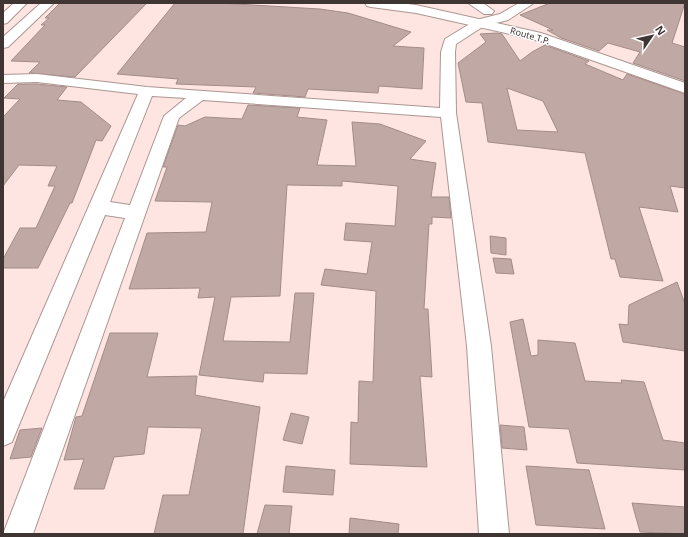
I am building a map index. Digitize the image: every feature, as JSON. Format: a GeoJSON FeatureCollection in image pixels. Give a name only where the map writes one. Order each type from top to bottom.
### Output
{"type":"FeatureCollection","features":[{"type":"Feature","properties":{"kind":"street"},"geometry":{"type":"LineString","coordinates":[[3,20],[21,3]]}},
{"type":"Feature","properties":{"kind":"street"},"geometry":{"type":"LineString","coordinates":[[3,44],[48,3]]}},
{"type":"Feature","properties":{"kind":"street","name":"Route T.P."},"geometry":{"type":"LineString","coordinates":[[371,3],[484,17],[685,88]]}},
{"type":"Feature","properties":{"kind":"street"},"geometry":{"type":"LineString","coordinates":[[474,3],[484,17]]}},
{"type":"Feature","properties":{"kind":"street"},"geometry":{"type":"LineString","coordinates":[[494,534],[479,346],[448,113],[448,52],[450,42],[501,3]]}},
{"type":"Feature","properties":{"kind":"street"},"geometry":{"type":"LineString","coordinates":[[484,17],[504,17],[528,3]]}},
{"type":"Feature","properties":{"kind":"street"},"geometry":{"type":"LineString","coordinates":[[3,79],[37,78],[147,91],[448,113]]}},
{"type":"Feature","properties":{"kind":"street"},"geometry":{"type":"LineString","coordinates":[[3,433],[147,91]]}},
{"type":"Feature","properties":{"kind":"street"},"geometry":{"type":"LineString","coordinates":[[18,534],[172,116],[200,95]]}},
{"type":"Feature","properties":{"kind":"street"},"geometry":{"type":"LineString","coordinates":[[98,207],[137,213]]}},
{"type":"Feature","properties":{"kind":"building"},"geometry":{"type":"Polygon","coordinates":[[[60,3],[147,3],[75,77],[29,73],[40,62],[11,61],[45,25],[41,25],[49,18],[45,18],[60,3]]]}},
{"type":"Feature","properties":{"kind":"building"},"geometry":{"type":"Polygon","coordinates":[[[175,3],[219,3],[320,9],[348,13],[411,32],[393,46],[424,48],[422,89],[379,86],[378,93],[308,89],[305,97],[253,93],[256,87],[176,84],[178,79],[117,74],[175,3]]]}},
{"type":"Feature","properties":{"kind":"building"},"geometry":{"type":"Polygon","coordinates":[[[550,3],[685,3],[672,43],[685,47],[685,81],[633,63],[640,52],[608,43],[599,51],[561,38],[547,30],[553,30],[520,15],[550,3]]]}},
{"type":"Feature","properties":{"kind":"building"},"geometry":{"type":"Polygon","coordinates":[[[480,34],[502,34],[520,61],[545,45],[589,61],[585,64],[623,80],[627,74],[685,94],[685,188],[670,186],[678,212],[639,207],[663,281],[620,277],[615,259],[611,259],[585,153],[488,142],[482,103],[466,102],[458,63],[486,42],[480,34]],[[507,88],[517,130],[558,132],[543,101],[507,88]]]}},
{"type":"Feature","properties":{"kind":"building"},"geometry":{"type":"Polygon","coordinates":[[[18,84],[67,87],[57,100],[81,102],[111,126],[102,141],[96,140],[72,203],[70,203],[38,268],[3,268],[3,259],[20,228],[36,228],[55,186],[48,186],[57,166],[19,165],[3,186],[3,117],[20,99],[4,98],[18,84]]]}},
{"type":"Feature","properties":{"kind":"building"},"geometry":{"type":"Polygon","coordinates":[[[248,105],[300,108],[297,117],[327,120],[317,165],[356,166],[352,122],[380,124],[426,141],[410,159],[436,163],[431,197],[449,197],[451,218],[432,217],[432,224],[429,224],[424,309],[428,309],[432,377],[420,376],[427,467],[350,464],[351,422],[358,423],[359,381],[373,382],[376,291],[321,285],[325,269],[367,274],[372,242],[344,240],[346,223],[395,226],[398,186],[342,181],[342,186],[287,185],[280,296],[231,297],[223,341],[290,342],[295,293],[314,293],[307,374],[264,373],[263,382],[199,375],[215,297],[198,298],[200,288],[129,289],[147,233],[206,232],[212,202],[155,201],[167,167],[163,167],[178,125],[185,126],[205,117],[242,119],[248,105]]]}},
{"type":"Feature","properties":{"kind":"building"},"geometry":{"type":"Polygon","coordinates":[[[490,236],[506,238],[506,255],[491,253],[490,236]]]}},
{"type":"Feature","properties":{"kind":"building"},"geometry":{"type":"Polygon","coordinates":[[[493,258],[511,259],[514,274],[496,273],[493,258]]]}},
{"type":"Feature","properties":{"kind":"building"},"geometry":{"type":"Polygon","coordinates":[[[677,282],[685,304],[685,351],[623,342],[619,324],[628,325],[629,305],[677,282]]]}},
{"type":"Feature","properties":{"kind":"building"},"geometry":{"type":"Polygon","coordinates":[[[523,319],[531,356],[538,355],[538,340],[575,343],[585,381],[622,383],[621,380],[644,382],[663,440],[685,443],[685,470],[577,463],[569,429],[529,427],[510,322],[523,319]]]}},
{"type":"Feature","properties":{"kind":"building"},"geometry":{"type":"Polygon","coordinates":[[[110,333],[158,333],[147,377],[197,376],[195,395],[260,407],[243,534],[154,534],[163,495],[189,495],[202,428],[148,427],[144,454],[114,457],[104,489],[74,489],[84,459],[64,460],[76,417],[82,416],[110,333]]]}},
{"type":"Feature","properties":{"kind":"building"},"geometry":{"type":"Polygon","coordinates":[[[291,413],[309,417],[302,444],[283,440],[291,413]]]}},
{"type":"Feature","properties":{"kind":"building"},"geometry":{"type":"Polygon","coordinates":[[[500,425],[524,427],[527,450],[502,448],[500,425]]]}},
{"type":"Feature","properties":{"kind":"building"},"geometry":{"type":"Polygon","coordinates":[[[42,428],[31,457],[10,459],[20,430],[42,428]]]}},
{"type":"Feature","properties":{"kind":"building"},"geometry":{"type":"Polygon","coordinates":[[[286,466],[335,470],[333,495],[283,492],[286,466]]]}},
{"type":"Feature","properties":{"kind":"building"},"geometry":{"type":"Polygon","coordinates":[[[526,466],[589,470],[605,529],[536,525],[526,466]]]}},
{"type":"Feature","properties":{"kind":"building"},"geometry":{"type":"Polygon","coordinates":[[[632,503],[685,507],[685,534],[640,532],[632,503]]]}},
{"type":"Feature","properties":{"kind":"building"},"geometry":{"type":"Polygon","coordinates":[[[265,505],[292,506],[289,534],[257,534],[265,505]]]}},
{"type":"Feature","properties":{"kind":"building"},"geometry":{"type":"Polygon","coordinates":[[[350,518],[399,524],[398,534],[349,534],[350,518]]]}}]}
